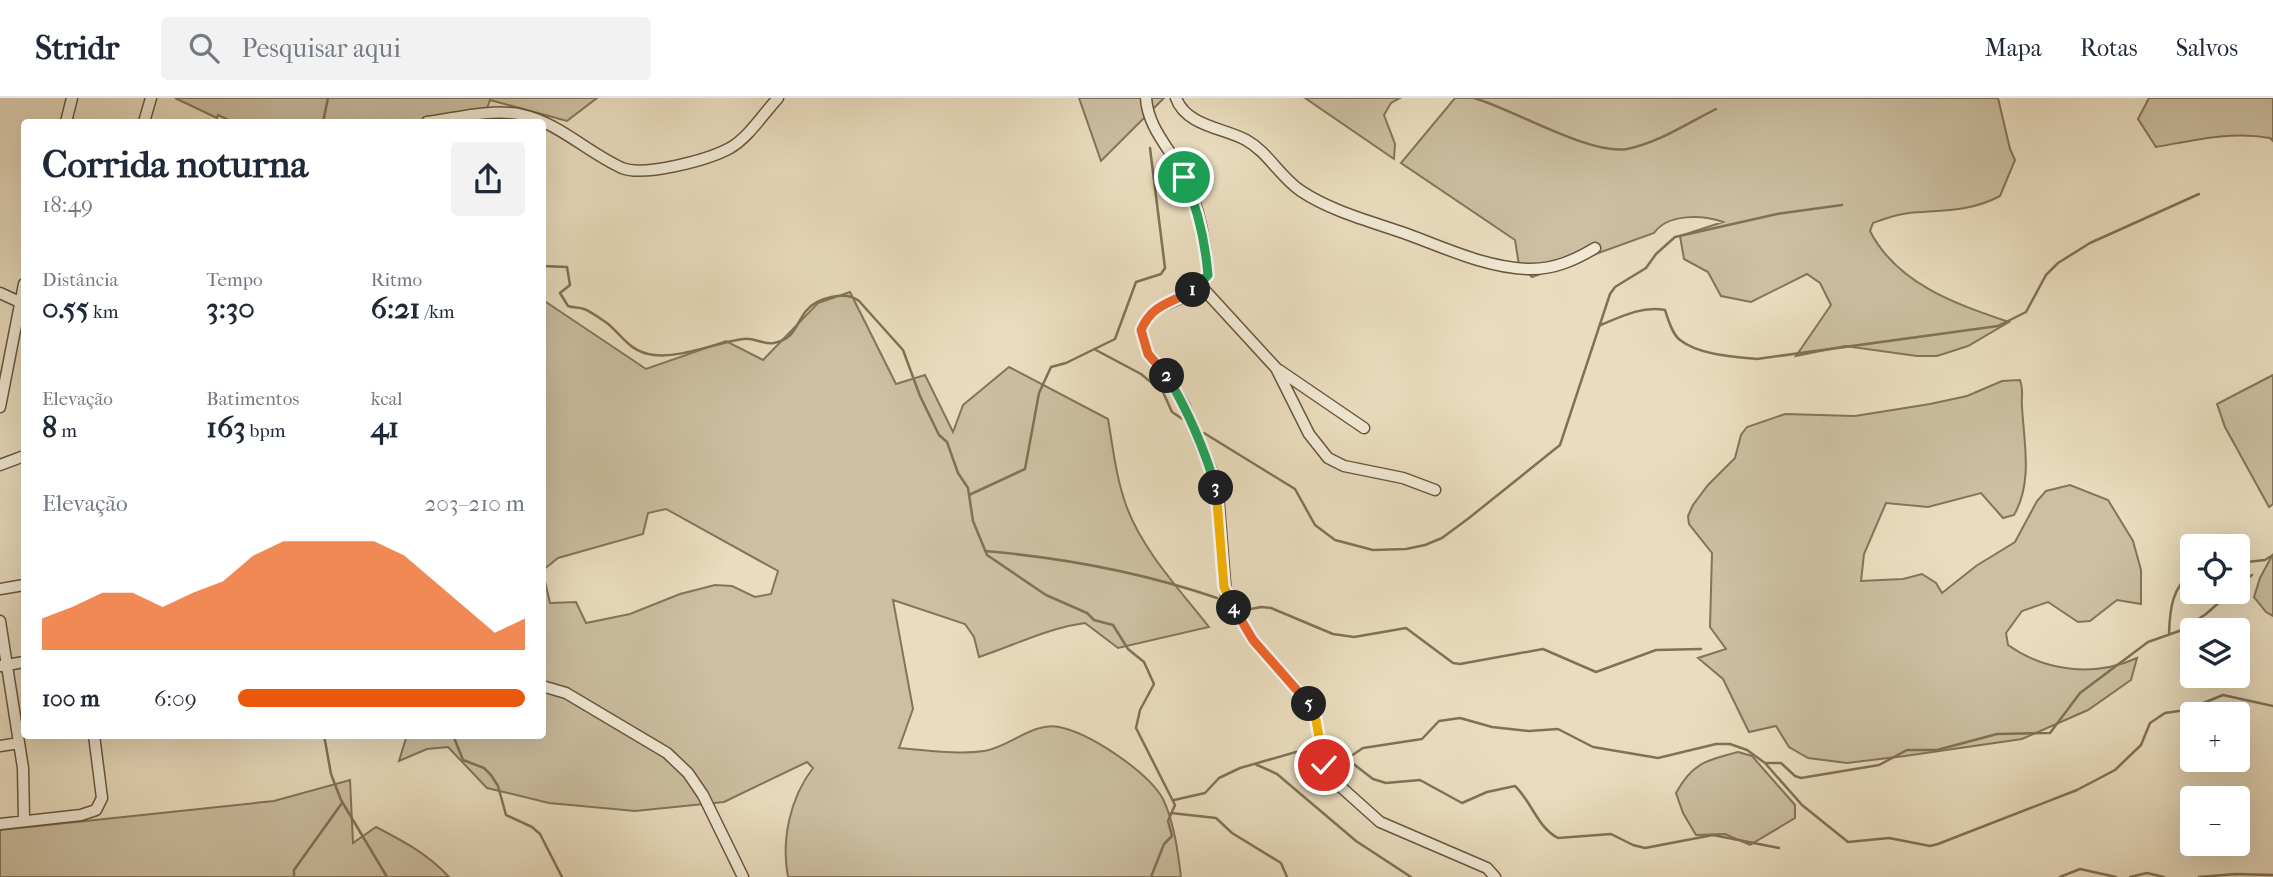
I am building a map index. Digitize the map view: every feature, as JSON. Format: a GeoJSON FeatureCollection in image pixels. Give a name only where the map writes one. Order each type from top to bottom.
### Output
{"type":"FeatureCollection","features":[{"type":"Feature","properties":{"kind":"street"},"geometry":{"type":"LineString","coordinates":[[67,119],[72,98]]}},
{"type":"Feature","properties":{"kind":"street"},"geometry":{"type":"LineString","coordinates":[[145,119],[151,98]]}},
{"type":"Feature","properties":{"kind":"street"},"geometry":{"type":"LineString","coordinates":[[546,125],[621,167],[641,171],[730,148],[778,98]]}},
{"type":"Feature","properties":{"kind":"street"},"geometry":{"type":"LineString","coordinates":[[1146,98],[1147,116],[1184,177],[1196,205],[1206,246],[1208,275],[1191,292],[1156,308],[1141,330],[1148,354],[1166,375],[1184,405],[1211,470],[1218,494],[1226,595],[1253,640],[1314,709],[1324,765],[1332,779],[1380,822],[1488,868],[1495,877]]}},
{"type":"Feature","properties":{"kind":"street"},"geometry":{"type":"LineString","coordinates":[[1176,98],[1183,110],[1195,119],[1252,144],[1284,178],[1301,191],[1387,227],[1472,257],[1521,269],[1558,265],[1595,248]]}},
{"type":"Feature","properties":{"kind":"street"},"geometry":{"type":"LineString","coordinates":[[451,119],[490,114],[522,115],[532,119]]}},
{"type":"Feature","properties":{"kind":"street"},"geometry":{"type":"LineString","coordinates":[[1199,284],[1276,368],[1364,428]]}},
{"type":"Feature","properties":{"kind":"street"},"geometry":{"type":"LineString","coordinates":[[0,293],[21,303]]}},
{"type":"Feature","properties":{"kind":"street"},"geometry":{"type":"LineString","coordinates":[[0,407],[21,308]]}},
{"type":"Feature","properties":{"kind":"street"},"geometry":{"type":"LineString","coordinates":[[1276,368],[1309,434],[1328,458],[1345,466],[1403,478],[1435,490]]}},
{"type":"Feature","properties":{"kind":"street"},"geometry":{"type":"LineString","coordinates":[[0,465],[21,458]]}},
{"type":"Feature","properties":{"kind":"street"},"geometry":{"type":"LineString","coordinates":[[0,589],[21,586]]}},
{"type":"Feature","properties":{"kind":"street"},"geometry":{"type":"LineString","coordinates":[[0,621],[3,666],[19,743],[24,819]]}},
{"type":"Feature","properties":{"kind":"street"},"geometry":{"type":"LineString","coordinates":[[3,666],[21,663]]}},
{"type":"Feature","properties":{"kind":"street"},"geometry":{"type":"LineString","coordinates":[[546,686],[566,693],[667,753],[688,773],[703,796],[743,877]]}},
{"type":"Feature","properties":{"kind":"street"},"geometry":{"type":"LineString","coordinates":[[0,824],[90,813],[101,802],[95,739]]}},
{"type":"Feature","properties":{"kind":"street"},"geometry":{"type":"LineString","coordinates":[[0,746],[19,743]]}},
{"type":"Feature","properties":{"kind":"shaded area"},"geometry":{"type":"Polygon","coordinates":[[[175,98],[597,98],[567,121],[490,100],[483,119],[227,119],[218,115],[217,118],[175,98]]]}},
{"type":"Feature","properties":{"kind":"shaded area"},"geometry":{"type":"Polygon","coordinates":[[[1079,98],[1164,98],[1101,161],[1079,98]]]}},
{"type":"Feature","properties":{"kind":"shaded area"},"geometry":{"type":"Polygon","coordinates":[[[1305,98],[1400,98],[1391,103],[1384,115],[1395,144],[1394,159],[1305,98]]]}},
{"type":"Feature","properties":{"kind":"shaded area"},"geometry":{"type":"Polygon","coordinates":[[[1455,98],[1998,98],[2015,160],[2000,196],[1967,208],[1895,216],[1873,223],[1870,231],[1896,265],[1930,290],[2009,322],[1968,346],[1937,356],[1917,356],[1845,346],[1796,356],[1831,305],[1820,283],[1807,274],[1751,302],[1721,296],[1708,272],[1684,259],[1680,236],[1723,222],[1696,217],[1668,222],[1654,233],[1532,277],[1519,265],[1515,240],[1401,163],[1455,98]]]}},
{"type":"Feature","properties":{"kind":"shaded area"},"geometry":{"type":"Polygon","coordinates":[[[2149,98],[2273,98],[2273,141],[2270,138],[2241,135],[2156,147],[2138,119],[2149,98]]]}},
{"type":"Feature","properties":{"kind":"shaded area"},"geometry":{"type":"Polygon","coordinates":[[[850,292],[896,384],[925,375],[953,432],[963,405],[1009,367],[1108,419],[1120,484],[1133,522],[1163,569],[1209,627],[1118,648],[1085,623],[1045,633],[979,657],[974,637],[965,624],[893,600],[913,709],[899,748],[984,751],[994,749],[1030,731],[1049,726],[1086,737],[1132,766],[1163,799],[1173,827],[1181,877],[788,877],[786,849],[789,820],[798,792],[813,768],[807,762],[724,802],[635,811],[549,803],[487,788],[448,747],[427,749],[399,761],[406,739],[546,739],[546,585],[550,603],[576,602],[586,623],[630,614],[680,594],[715,585],[732,586],[755,597],[771,594],[778,571],[666,509],[648,513],[643,534],[558,558],[546,568],[546,302],[646,369],[726,341],[763,360],[818,303],[850,292]]]}},
{"type":"Feature","properties":{"kind":"shaded area"},"geometry":{"type":"Polygon","coordinates":[[[2273,375],[2273,504],[2269,507],[2225,427],[2217,404],[2273,375]]]}},
{"type":"Feature","properties":{"kind":"shaded area"},"geometry":{"type":"Polygon","coordinates":[[[2020,380],[2025,476],[2024,489],[2014,515],[2003,518],[1981,493],[1928,507],[1886,503],[1864,554],[1861,581],[1903,579],[1922,574],[1936,583],[1942,593],[1976,566],[2015,542],[2037,501],[2046,491],[2070,485],[2108,500],[2133,541],[2141,570],[2141,604],[2117,600],[2090,621],[2078,622],[2048,602],[2022,611],[2006,633],[2008,645],[2038,661],[2071,669],[2104,668],[2137,658],[2131,680],[2088,710],[2022,739],[1905,756],[1847,763],[1808,758],[1789,747],[1776,726],[1749,732],[1723,679],[1698,658],[1726,649],[1710,627],[1712,553],[1689,524],[1688,516],[1708,485],[1735,458],[1741,435],[1747,427],[1785,414],[1855,416],[1930,404],[1967,396],[2002,381],[2020,380]]]}},
{"type":"Feature","properties":{"kind":"shaded area"},"geometry":{"type":"Polygon","coordinates":[[[2273,554],[2273,616],[2266,612],[2254,597],[2260,578],[2273,554]]]}},
{"type":"Feature","properties":{"kind":"shaded area"},"geometry":{"type":"Polygon","coordinates":[[[1738,752],[1752,756],[1795,805],[1795,818],[1750,845],[1725,834],[1696,835],[1683,813],[1676,793],[1688,775],[1701,764],[1738,752]]]}},
{"type":"Feature","properties":{"kind":"shaded area"},"geometry":{"type":"Polygon","coordinates":[[[350,780],[353,843],[376,827],[424,855],[449,877],[0,877],[0,830],[274,801],[350,780]]]}},
{"type":"Feature","properties":{"kind":"waterway"},"geometry":{"type":"LineString","coordinates":[[324,119],[328,98]]}},
{"type":"Feature","properties":{"kind":"waterway"},"geometry":{"type":"LineString","coordinates":[[1474,98],[1573,139],[1611,149],[1627,149],[1650,142],[1716,109]]}},
{"type":"Feature","properties":{"kind":"waterway"},"geometry":{"type":"LineString","coordinates":[[969,495],[1025,469],[1039,393],[1051,367],[1066,363],[1115,339],[1136,282],[1161,274],[1165,268],[1150,148]]}},
{"type":"Feature","properties":{"kind":"waterway"},"geometry":{"type":"LineString","coordinates":[[1601,325],[1640,311],[1665,310],[1675,334],[1688,345],[1717,354],[1757,359],[1998,326],[2026,312],[2046,275],[2058,263],[2090,243],[2199,194]]}},
{"type":"Feature","properties":{"kind":"waterway"},"geometry":{"type":"LineString","coordinates":[[1204,433],[1295,489],[1315,525],[1335,540],[1373,550],[1406,549],[1425,545],[1442,538],[1560,445],[1610,294],[1615,287],[1646,268],[1656,254],[1675,237],[1777,214],[1842,205]]}},
{"type":"Feature","properties":{"kind":"waterway"},"geometry":{"type":"LineString","coordinates":[[546,266],[567,267],[570,285],[560,293],[568,306],[589,311],[607,323],[632,347],[654,355],[687,352],[743,339],[774,343],[787,338],[806,311],[817,302],[839,296],[859,301],[903,350],[920,396],[939,435],[947,442],[958,473],[968,488],[973,521],[987,555],[1046,595],[1087,613],[1094,620],[1113,625],[1128,649],[1144,662],[1154,684],[1140,710],[1136,728],[1175,805],[1168,821],[1172,836],[1164,844],[1151,877]]}},
{"type":"Feature","properties":{"kind":"waterway"},"geometry":{"type":"LineString","coordinates":[[1094,349],[1141,374],[1163,392],[1172,412],[1187,422]]}},
{"type":"Feature","properties":{"kind":"waterway"},"geometry":{"type":"LineString","coordinates":[[985,551],[1102,567],[1217,598]]}},
{"type":"Feature","properties":{"kind":"waterway"},"geometry":{"type":"LineString","coordinates":[[2250,562],[2265,560],[2273,555]]}},
{"type":"Feature","properties":{"kind":"waterway"},"geometry":{"type":"LineString","coordinates":[[2169,633],[2170,615],[2180,585]]}},
{"type":"Feature","properties":{"kind":"waterway"},"geometry":{"type":"LineString","coordinates":[[1765,763],[1781,763],[1801,778],[1879,765],[1907,750],[1937,750],[1997,734],[2050,733],[2080,693],[2148,642],[2182,630],[2217,604]]}},
{"type":"Feature","properties":{"kind":"waterway"},"geometry":{"type":"LineString","coordinates":[[1246,610],[1271,608],[1333,634],[1354,637],[1406,628],[1453,663],[1460,664],[1543,649],[1596,672],[1656,650],[1701,649]]}},
{"type":"Feature","properties":{"kind":"waterway"},"geometry":{"type":"LineString","coordinates":[[1328,760],[1342,762],[1363,748],[1422,739],[1439,721],[1460,718],[1492,727],[1529,731],[1558,729],[1593,747],[1658,758],[1716,744],[1730,744],[1747,750],[1765,763],[1802,805],[1848,842],[1889,838],[1930,846],[2077,790],[2115,770],[2141,745],[2150,723],[2165,713],[2186,710],[2223,695],[2273,706]]}},
{"type":"Feature","properties":{"kind":"waterway"},"geometry":{"type":"LineString","coordinates":[[325,739],[331,774],[341,800],[387,877]]}},
{"type":"Feature","properties":{"kind":"waterway"},"geometry":{"type":"LineString","coordinates":[[455,739],[463,760],[484,768],[491,775],[498,786],[506,815],[532,827],[540,834],[562,877]]}},
{"type":"Feature","properties":{"kind":"waterway"},"geometry":{"type":"LineString","coordinates":[[1174,800],[1205,793],[1219,778],[1240,768],[1296,752],[1315,756]]}},
{"type":"Feature","properties":{"kind":"waterway"},"geometry":{"type":"LineString","coordinates":[[1347,759],[1373,779],[1386,783],[1420,780],[1462,803],[1487,792],[1515,786],[1540,821],[1558,838],[1611,834],[1645,848],[1713,835],[1779,848]]}},
{"type":"Feature","properties":{"kind":"waterway"},"geometry":{"type":"LineString","coordinates":[[1255,764],[1277,774],[1356,841],[1411,877]]}},
{"type":"Feature","properties":{"kind":"waterway"},"geometry":{"type":"LineString","coordinates":[[294,877],[294,870],[342,803]]}},
{"type":"Feature","properties":{"kind":"waterway"},"geometry":{"type":"LineString","coordinates":[[1171,813],[1216,818],[1232,833],[1281,863],[1287,877]]}},
{"type":"Feature","properties":{"kind":"waterway"},"geometry":{"type":"LineString","coordinates":[[2060,877],[2080,869],[2116,877]]}},
{"type":"Feature","properties":{"kind":"waterway"},"geometry":{"type":"LineString","coordinates":[[2130,877],[2147,873],[2164,877]]}},
{"type":"Feature","properties":{"kind":"waterway"},"geometry":{"type":"LineString","coordinates":[[2199,877],[2273,875]]}},
{"type":"Feature","properties":{"kind":"route"},"geometry":{"type":"LineString","coordinates":[[1184,177],[1196,205],[1206,246],[1208,275],[1191,292],[1156,308],[1141,330],[1148,354],[1166,375],[1184,405],[1211,470],[1218,494],[1226,595],[1253,640],[1314,709],[1324,765]]}}]}
